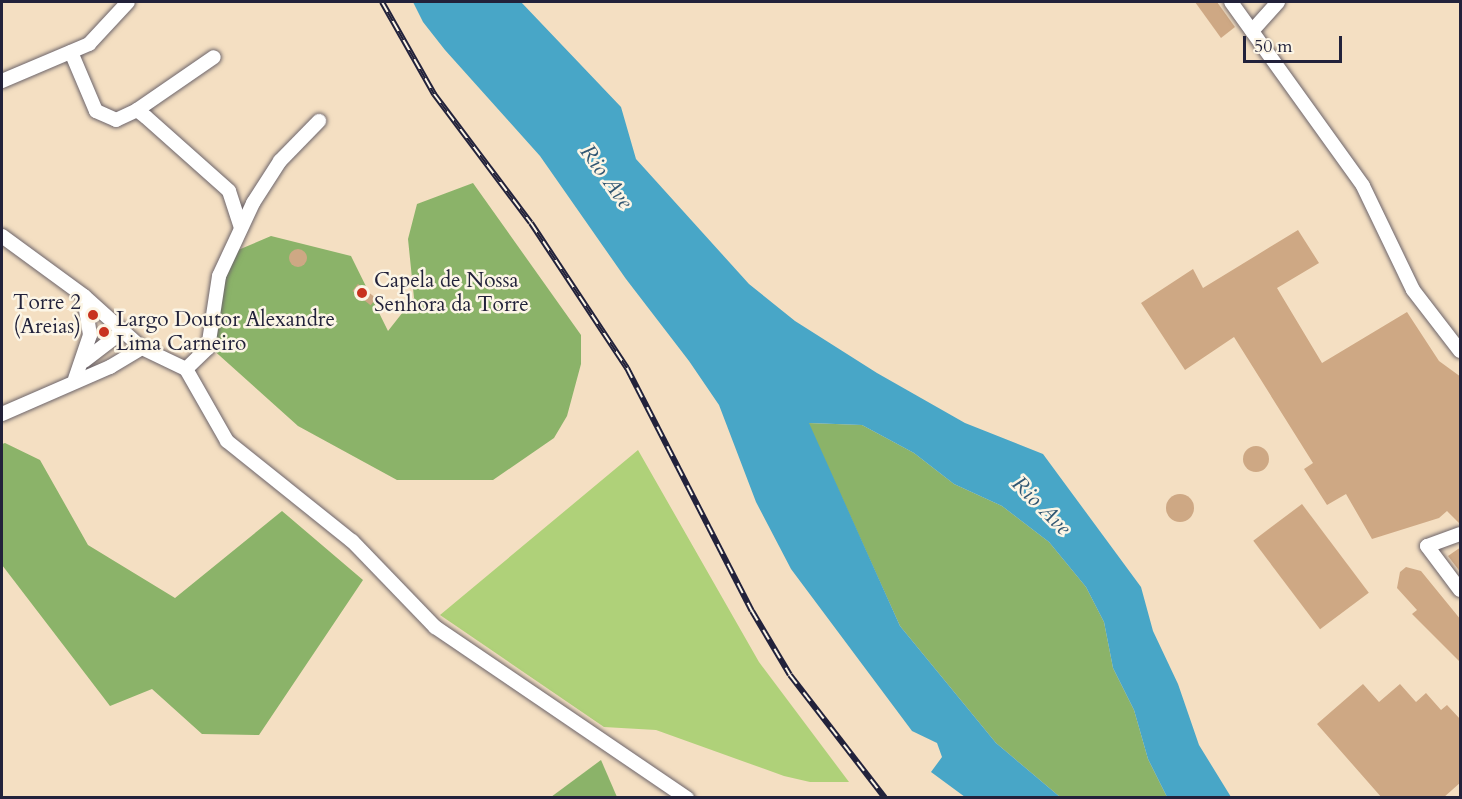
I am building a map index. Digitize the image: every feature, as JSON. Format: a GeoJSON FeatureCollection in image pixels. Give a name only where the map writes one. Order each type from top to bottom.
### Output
{"type":"FeatureCollection","features":[{"type":"Feature","properties":{"kind":"street"},"geometry":{"type":"LineString","coordinates":[[2,81],[89,44],[128,2]]}},
{"type":"Feature","properties":{"kind":"street"},"geometry":{"type":"LineString","coordinates":[[1231,2],[1363,186],[1413,290],[1461,351]]}},
{"type":"Feature","properties":{"kind":"street"},"geometry":{"type":"LineString","coordinates":[[1252,31],[1278,2]]}},
{"type":"Feature","properties":{"kind":"street"},"geometry":{"type":"LineString","coordinates":[[71,51],[92,106],[100,114],[122,120],[214,57]]}},
{"type":"Feature","properties":{"kind":"street"},"geometry":{"type":"LineString","coordinates":[[137,110],[229,191],[242,227]]}},
{"type":"Feature","properties":{"kind":"street"},"geometry":{"type":"LineString","coordinates":[[186,369],[207,348],[219,276],[242,227],[280,161],[319,121]]}},
{"type":"Feature","properties":{"kind":"street"},"geometry":{"type":"LineString","coordinates":[[2,236],[84,296],[142,348],[186,369],[227,441],[352,541],[435,627],[687,798]]}},
{"type":"Feature","properties":{"kind":"street"},"geometry":{"type":"LineString","coordinates":[[75,379],[84,361],[90,335],[84,296]]}},
{"type":"Feature","properties":{"kind":"street"},"geometry":{"type":"LineString","coordinates":[[84,361],[123,331]]}},
{"type":"Feature","properties":{"kind":"street"},"geometry":{"type":"LineString","coordinates":[[2,414],[75,379],[110,367],[142,348]]}},
{"type":"Feature","properties":{"kind":"street"},"geometry":{"type":"LineString","coordinates":[[1461,534],[1427,546],[1461,590]]}},
{"type":"Feature","properties":{"kind":"green space"},"geometry":{"type":"Polygon","coordinates":[[[473,183],[581,335],[581,364],[567,416],[554,438],[493,480],[397,480],[298,426],[210,347],[231,253],[271,236],[351,256],[388,331],[414,298],[408,239],[417,204],[473,183]]]}},
{"type":"Feature","properties":{"kind":"green space"},"geometry":{"type":"Polygon","coordinates":[[[808,423],[862,425],[914,453],[954,484],[1002,506],[1049,542],[1086,587],[1104,622],[1113,668],[1134,710],[1148,759],[1167,797],[1060,797],[996,743],[900,626],[808,423]]]}},
{"type":"Feature","properties":{"kind":"green space"},"geometry":{"type":"Polygon","coordinates":[[[5,443],[40,460],[88,545],[175,598],[282,511],[363,580],[259,735],[202,734],[152,689],[110,706],[2,565],[2,444],[5,443]]]}},
{"type":"Feature","properties":{"kind":"green space"},"geometry":{"type":"Polygon","coordinates":[[[638,450],[759,662],[849,782],[810,782],[784,776],[656,730],[604,727],[440,615],[638,450]]]}},
{"type":"Feature","properties":{"kind":"green space"},"geometry":{"type":"Polygon","coordinates":[[[601,760],[617,797],[551,797],[601,760]]]}},
{"type":"Feature","properties":{"kind":"water","name":"Rio Ave"},"geometry":{"type":"Polygon","coordinates":[[[413,2],[521,2],[621,107],[636,159],[749,284],[795,321],[877,373],[965,423],[1043,454],[1141,587],[1153,631],[1178,684],[1199,745],[1231,797],[1167,797],[1148,759],[1134,710],[1113,668],[1104,622],[1086,587],[1049,542],[1002,506],[954,484],[914,453],[862,425],[809,423],[900,626],[996,743],[1060,797],[965,797],[931,772],[942,757],[937,743],[912,731],[791,569],[756,502],[719,405],[689,361],[626,279],[540,156],[445,50],[423,22],[413,2]]]}},
{"type":"Feature","properties":{"kind":"building"},"geometry":{"type":"Polygon","coordinates":[[[1195,2],[1217,2],[1235,27],[1221,38],[1195,2]]]}},
{"type":"Feature","properties":{"kind":"building"},"geometry":{"type":"Polygon","coordinates":[[[1298,230],[1319,263],[1277,288],[1322,363],[1407,312],[1439,361],[1461,377],[1461,525],[1447,511],[1439,518],[1372,539],[1346,494],[1327,505],[1304,469],[1313,463],[1234,337],[1185,370],[1141,303],[1193,269],[1203,288],[1298,230]]]}},
{"type":"Feature","properties":{"kind":"building"},"geometry":{"type":"Polygon","coordinates":[[[298,249],[306,254],[307,258],[302,266],[298,267],[290,262],[289,258],[294,250],[298,249]]]}},
{"type":"Feature","properties":{"kind":"building","name":"Capela de Nossa Senhora da Torre"},"geometry":{"type":"Polygon","coordinates":[[[358,284],[376,298],[371,305],[352,291],[358,284]]]}},
{"type":"Feature","properties":{"kind":"building"},"geometry":{"type":"Polygon","coordinates":[[[1256,446],[1265,450],[1269,459],[1265,468],[1256,472],[1247,468],[1243,459],[1247,450],[1256,446]]]}},
{"type":"Feature","properties":{"kind":"building"},"geometry":{"type":"Polygon","coordinates":[[[1180,494],[1190,498],[1194,508],[1190,518],[1180,522],[1170,518],[1166,508],[1170,498],[1180,494]]]}},
{"type":"Feature","properties":{"kind":"building"},"geometry":{"type":"Polygon","coordinates":[[[1302,504],[1369,593],[1320,629],[1253,541],[1302,504]]]}},
{"type":"Feature","properties":{"kind":"building"},"geometry":{"type":"Polygon","coordinates":[[[1461,547],[1461,573],[1448,556],[1461,547]]]}},
{"type":"Feature","properties":{"kind":"building"},"geometry":{"type":"Polygon","coordinates":[[[1406,567],[1421,571],[1461,620],[1461,663],[1412,614],[1417,610],[1397,588],[1400,572],[1406,567]]]}},
{"type":"Feature","properties":{"kind":"building"},"geometry":{"type":"Polygon","coordinates":[[[1363,684],[1379,702],[1400,684],[1416,702],[1426,693],[1441,710],[1447,705],[1461,720],[1461,782],[1443,798],[1382,798],[1317,724],[1363,684]]]}},
{"type":"Feature","properties":{"kind":"railway"},"geometry":{"type":"LineString","coordinates":[[382,2],[434,94],[531,223],[627,368],[752,611],[790,675],[885,798]]}},
{"type":"Feature","properties":{"kind":"place","name":"Capela de Nossa Senhora da Torre"},"geometry":{"type":"Point","coordinates":[362,293]}},
{"type":"Feature","properties":{"kind":"place","name":"Torre 2 (Areias)"},"geometry":{"type":"Point","coordinates":[93,315]}},
{"type":"Feature","properties":{"kind":"place","name":"Largo Doutor Alexandre Lima Carneiro"},"geometry":{"type":"Point","coordinates":[104,332]}}]}
